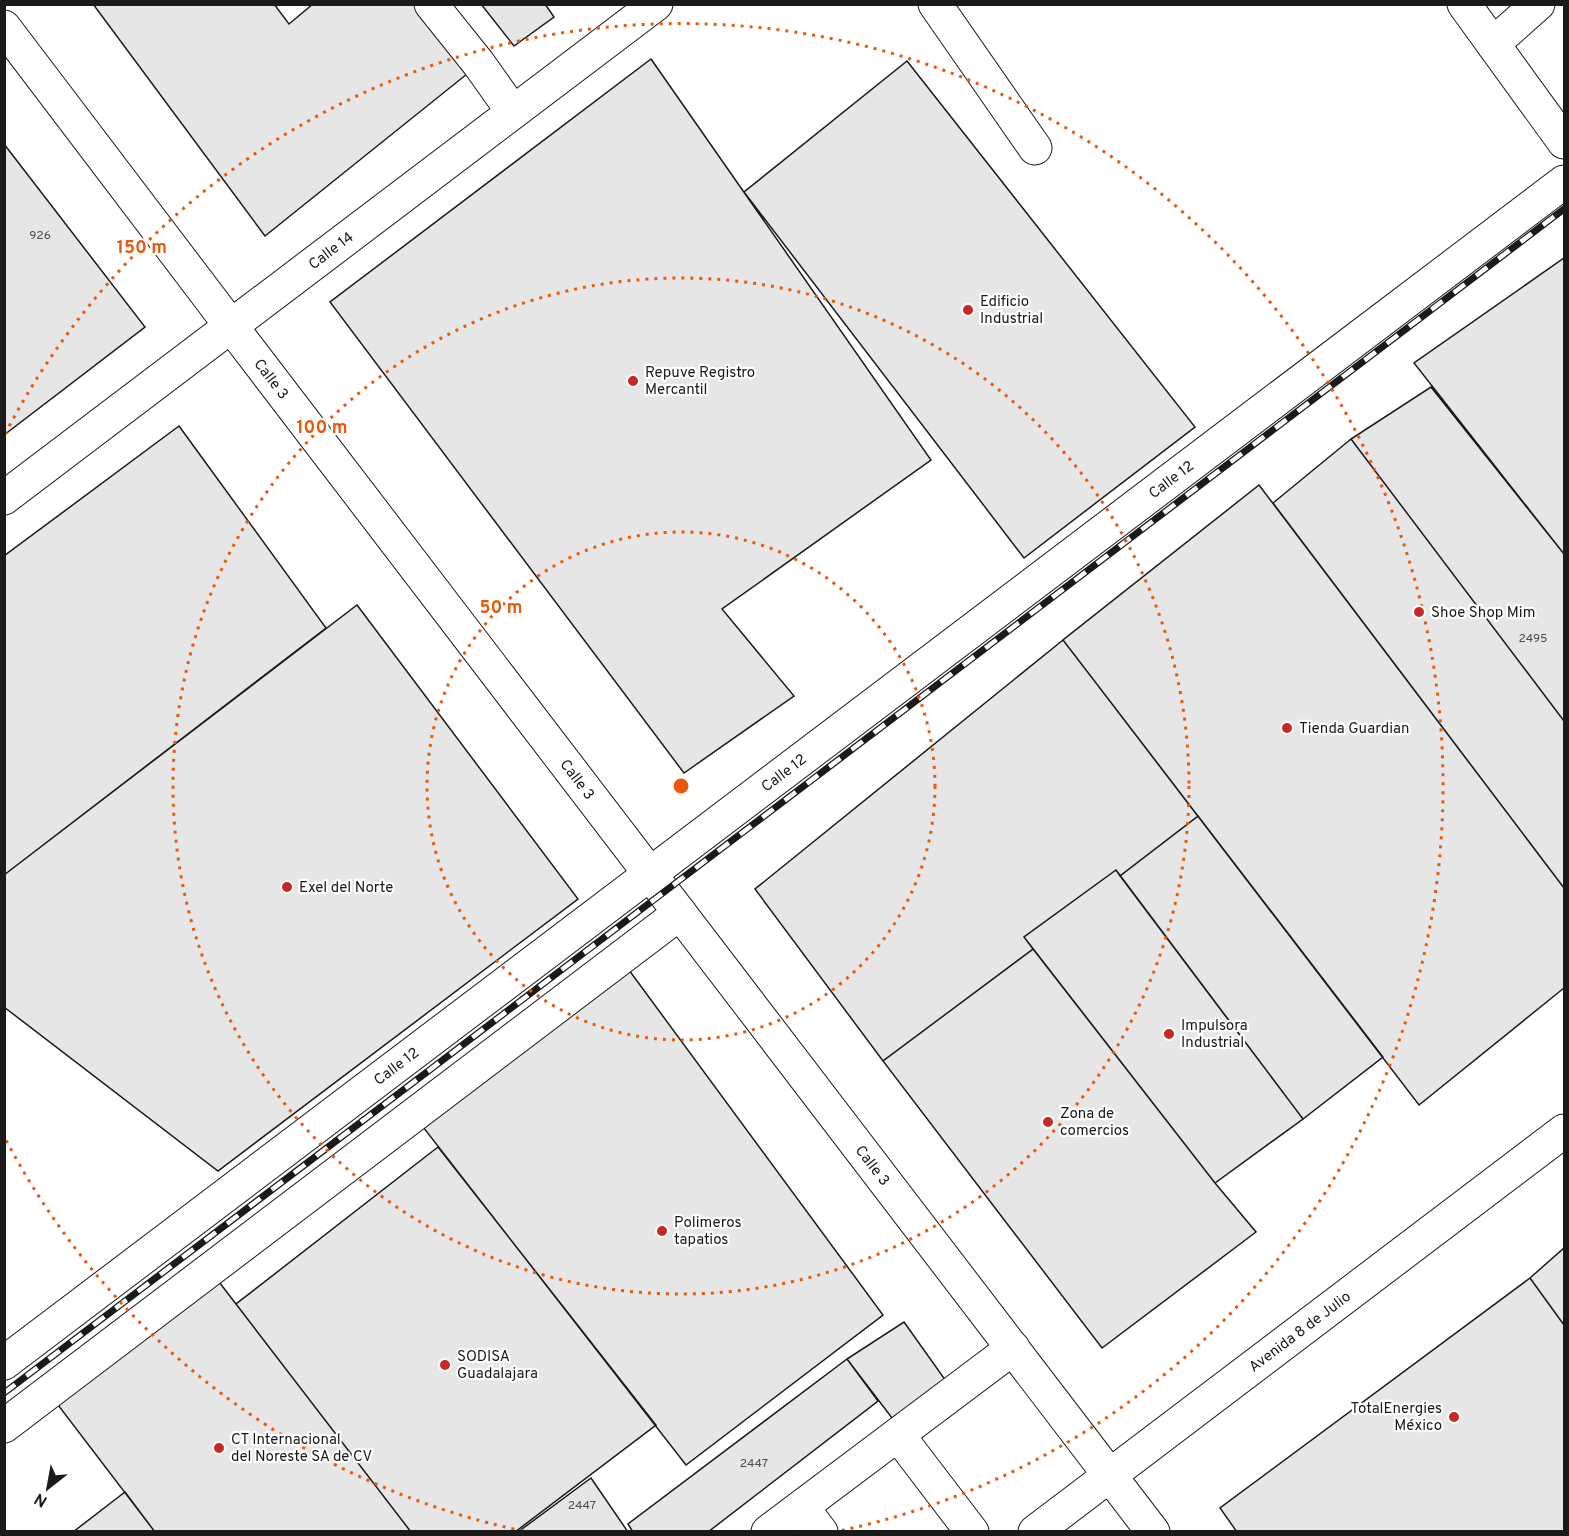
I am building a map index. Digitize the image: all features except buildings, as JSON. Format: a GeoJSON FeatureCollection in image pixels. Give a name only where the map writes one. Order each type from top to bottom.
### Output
{"type":"FeatureCollection","features":[{"type":"Feature","properties":{"kind":"street"},"geometry":{"type":"LineString","coordinates":[[431,4],[479,64],[513,112]]}},
{"type":"Feature","properties":{"kind":"street","name":"Calle 14"},"geometry":{"type":"LineString","coordinates":[[4,498],[656,4]]}},
{"type":"Feature","properties":{"kind":"street"},"geometry":{"type":"LineString","coordinates":[[935,4],[1035,148]]}},
{"type":"Feature","properties":{"kind":"street"},"geometry":{"type":"LineString","coordinates":[[1464,4],[1564,142]]}},
{"type":"Feature","properties":{"kind":"street"},"geometry":{"type":"LineString","coordinates":[[1493,44],[1538,4]]}},
{"type":"Feature","properties":{"kind":"street","name":"Calle 3"},"geometry":{"type":"LineString","coordinates":[[4,27],[1153,1532]]}},
{"type":"Feature","properties":{"kind":"street","name":"Calle 12"},"geometry":{"type":"LineString","coordinates":[[4,1363],[1564,182]]}},
{"type":"Feature","properties":{"kind":"street"},"geometry":{"type":"LineString","coordinates":[[4,1426],[680,913]]}},
{"type":"Feature","properties":{"kind":"street","name":"Avenida 8 de Julio"},"geometry":{"type":"LineString","coordinates":[[1035,1532],[1564,1131]]}},
{"type":"Feature","properties":{"kind":"street"},"geometry":{"type":"LineString","coordinates":[[768,1532],[811,1519],[898,1435],[1013,1348]]}},
{"type":"Feature","properties":{"kind":"street"},"geometry":{"type":"LineString","coordinates":[[898,1435],[972,1532]]}},
{"type":"Feature","properties":{"kind":"railway"},"geometry":{"type":"LineString","coordinates":[[4,1393],[1564,209]]}},
{"type":"Feature","properties":{"kind":"place","name":"Edificio Industrial"},"geometry":{"type":"Point","coordinates":[968,310]}},
{"type":"Feature","properties":{"kind":"place","name":"Repuve Registro Mercantil"},"geometry":{"type":"Point","coordinates":[633,381]}},
{"type":"Feature","properties":{"kind":"place","name":"Shoe Shop Mim"},"geometry":{"type":"Point","coordinates":[1419,612]}},
{"type":"Feature","properties":{"kind":"place","name":"Tienda Guardian"},"geometry":{"type":"Point","coordinates":[1287,728]}},
{"type":"Feature","properties":{"kind":"place","name":"Exel del Norte"},"geometry":{"type":"Point","coordinates":[287,887]}},
{"type":"Feature","properties":{"kind":"place","name":"Impulsora Industrial"},"geometry":{"type":"Point","coordinates":[1169,1034]}},
{"type":"Feature","properties":{"kind":"place","name":"Zona de comercios"},"geometry":{"type":"Point","coordinates":[1048,1122]}},
{"type":"Feature","properties":{"kind":"place","name":"Polimeros tapatios"},"geometry":{"type":"Point","coordinates":[662,1231]}},
{"type":"Feature","properties":{"kind":"place","name":"SODISA Guadalajara"},"geometry":{"type":"Point","coordinates":[445,1365]}},
{"type":"Feature","properties":{"kind":"place","name":"TotalEnergies México"},"geometry":{"type":"Point","coordinates":[1454,1417]}},
{"type":"Feature","properties":{"kind":"place","name":"CT Internacional del Noreste SA de CV"},"geometry":{"type":"Point","coordinates":[219,1448]}}]}
